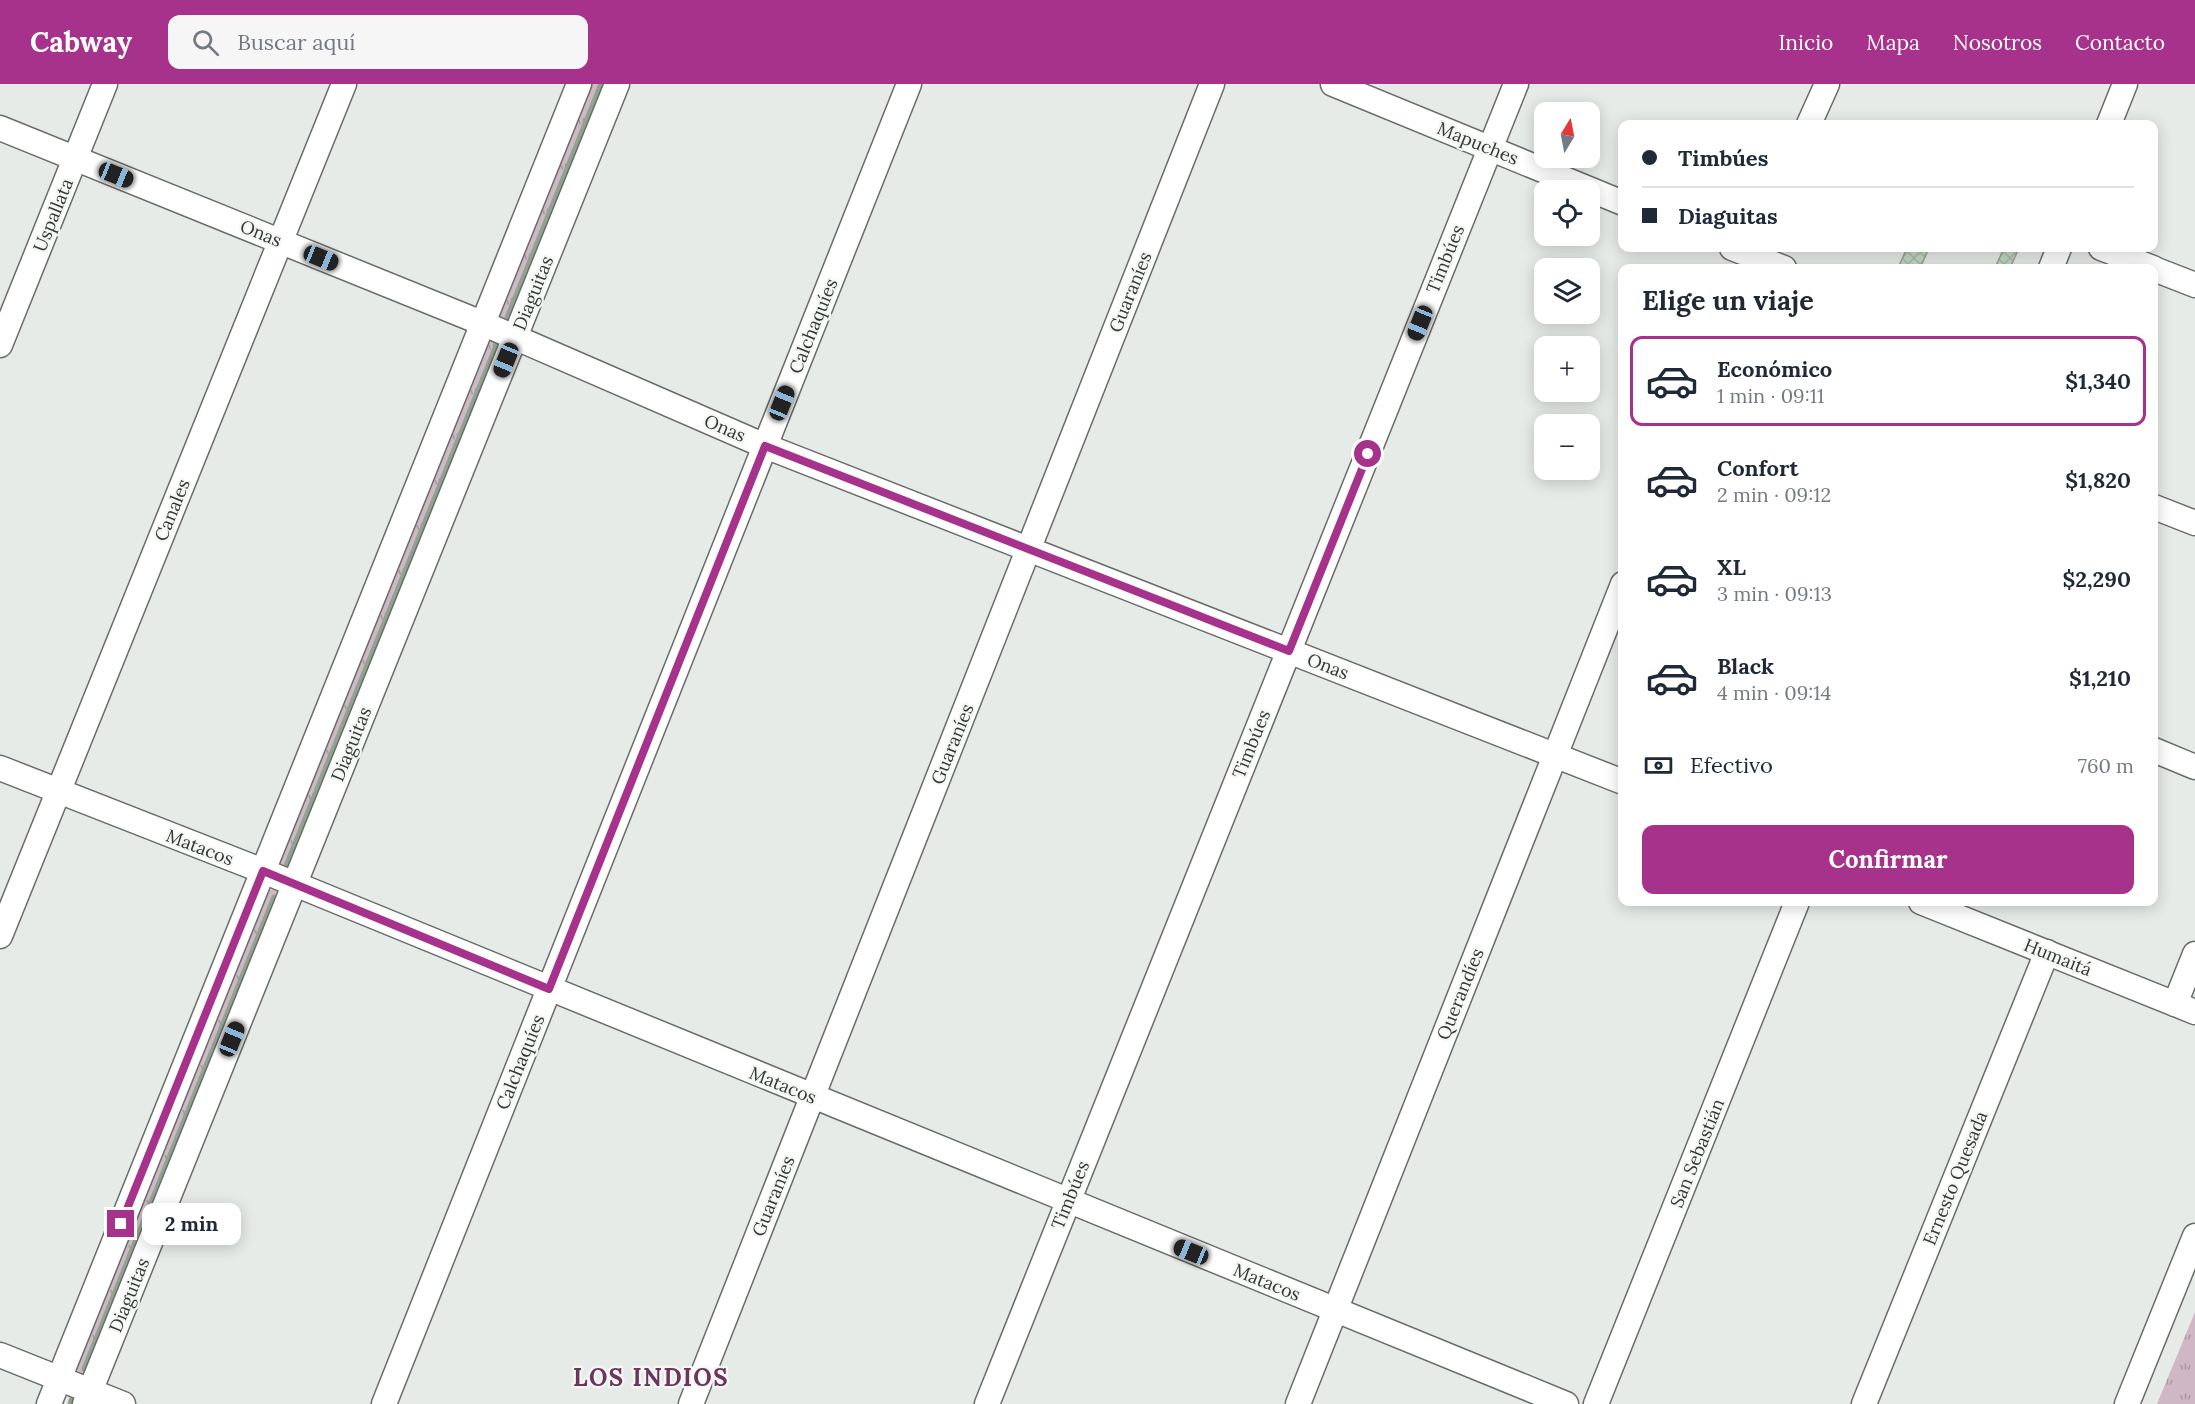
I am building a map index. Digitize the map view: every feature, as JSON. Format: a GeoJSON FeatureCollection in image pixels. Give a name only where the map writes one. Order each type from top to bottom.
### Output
{"type":"FeatureCollection","features":[{"type":"Feature","properties":{"kind":"street","name":"Uspallata"},"geometry":{"type":"LineString","coordinates":[[0,345],[105,84]]}},
{"type":"Feature","properties":{"kind":"street","name":"Canales"},"geometry":{"type":"LineString","coordinates":[[0,936],[344,84]]}},
{"type":"Feature","properties":{"kind":"street","name":"Diaguitas"},"geometry":{"type":"LineString","coordinates":[[50,1404],[579,84]]}},
{"type":"Feature","properties":{"kind":"street","name":"Diaguitas"},"geometry":{"type":"LineString","coordinates":[[88,1397],[617,84]]}},
{"type":"Feature","properties":{"kind":"street","name":"Calchaquíes"},"geometry":{"type":"LineString","coordinates":[[384,1404],[909,84]]}},
{"type":"Feature","properties":{"kind":"street","name":"Guaraníes"},"geometry":{"type":"LineString","coordinates":[[691,1404],[1212,84]]}},
{"type":"Feature","properties":{"kind":"street","name":"Mapuches"},"geometry":{"type":"LineString","coordinates":[[1333,84],[1618,201]]}},
{"type":"Feature","properties":{"kind":"street","name":"Timbúes"},"geometry":{"type":"LineString","coordinates":[[987,1404],[1516,84]]}},
{"type":"Feature","properties":{"kind":"street"},"geometry":{"type":"LineString","coordinates":[[1811,120],[1827,84]]}},
{"type":"Feature","properties":{"kind":"street"},"geometry":{"type":"LineString","coordinates":[[2111,120],[2125,84]]}},
{"type":"Feature","properties":{"kind":"street","name":"Onas"},"geometry":{"type":"LineString","coordinates":[[0,128],[482,323],[765,446],[1618,780]]}},
{"type":"Feature","properties":{"kind":"street"},"geometry":{"type":"LineString","coordinates":[[2110,252],[2141,264]]}},
{"type":"Feature","properties":{"kind":"street"},"geometry":{"type":"LineString","coordinates":[[1748,255],[1773,264]]}},
{"type":"Feature","properties":{"kind":"street"},"geometry":{"type":"LineString","coordinates":[[2158,271],[2195,285]]}},
{"type":"Feature","properties":{"kind":"street"},"geometry":{"type":"LineString","coordinates":[[2158,509],[2195,523]]}},
{"type":"Feature","properties":{"kind":"street","name":"Querandíes"},"geometry":{"type":"LineString","coordinates":[[1298,1404],[1618,597]]}},
{"type":"Feature","properties":{"kind":"street"},"geometry":{"type":"LineString","coordinates":[[2158,752],[2195,767]]}},
{"type":"Feature","properties":{"kind":"street","name":"Matacos"},"geometry":{"type":"LineString","coordinates":[[0,768],[263,871],[1566,1404]]}},
{"type":"Feature","properties":{"kind":"street","name":"San Sebastián"},"geometry":{"type":"LineString","coordinates":[[1596,1404],[1795,906]]}},
{"type":"Feature","properties":{"kind":"street","name":"Humaitá"},"geometry":{"type":"LineString","coordinates":[[1931,906],[2185,1008]]}},
{"type":"Feature","properties":{"kind":"street","name":"Ernesto Quesada"},"geometry":{"type":"LineString","coordinates":[[1864,1404],[2047,952]]}},
{"type":"Feature","properties":{"kind":"street"},"geometry":{"type":"LineString","coordinates":[[2185,1008],[2195,954]]}},
{"type":"Feature","properties":{"kind":"street"},"geometry":{"type":"LineString","coordinates":[[2127,1404],[2195,1236]]}},
{"type":"Feature","properties":{"kind":"street"},"geometry":{"type":"LineString","coordinates":[[0,1355],[59,1379],[88,1397],[123,1404]]}},
{"type":"Feature","properties":{"kind":"green space"},"geometry":{"type":"Polygon","coordinates":[[[592,84],[611,84],[513,323],[500,319],[500,312],[592,84]]]}},
{"type":"Feature","properties":{"kind":"green space"},"geometry":{"type":"Polygon","coordinates":[[[496,339],[504,345],[292,872],[278,864],[279,861],[488,343],[496,339]]]}},
{"type":"Feature","properties":{"kind":"green space"},"geometry":{"type":"Polygon","coordinates":[[[275,888],[280,889],[86,1377],[79,1374],[76,1367],[268,891],[275,888]]]}},
{"type":"Feature","properties":{"kind":"green space"},"geometry":{"type":"Polygon","coordinates":[[[2195,1312],[2195,1404],[2157,1404],[2195,1312]]]}},
{"type":"Feature","properties":{"kind":"building"},"geometry":{"type":"Polygon","coordinates":[[[1905,252],[1927,252],[1922,264],[1900,264],[1905,252]]]}},
{"type":"Feature","properties":{"kind":"building"},"geometry":{"type":"Polygon","coordinates":[[[2002,252],[2017,252],[2012,264],[1997,264],[2002,252]]]}},
{"type":"Feature","properties":{"kind":"waterway"},"geometry":{"type":"LineString","coordinates":[[507,318],[601,84]]}},
{"type":"Feature","properties":{"kind":"waterway"},"geometry":{"type":"LineString","coordinates":[[286,866],[496,346]]}},
{"type":"Feature","properties":{"kind":"waterway"},"geometry":{"type":"LineString","coordinates":[[84,1369],[274,897]]}},
{"type":"Feature","properties":{"kind":"waterway"},"geometry":{"type":"LineString","coordinates":[[70,1404],[71,1400]]}},
{"type":"Feature","properties":{"kind":"district","name":"LOS INDIOS"},"geometry":{"type":"Point","coordinates":[651,1377]}},
{"type":"Feature","properties":{"kind":"route"},"geometry":{"type":"LineString","coordinates":[[121,1224],[263,871],[549,989],[765,446],[1289,651],[1368,454]]}}]}
